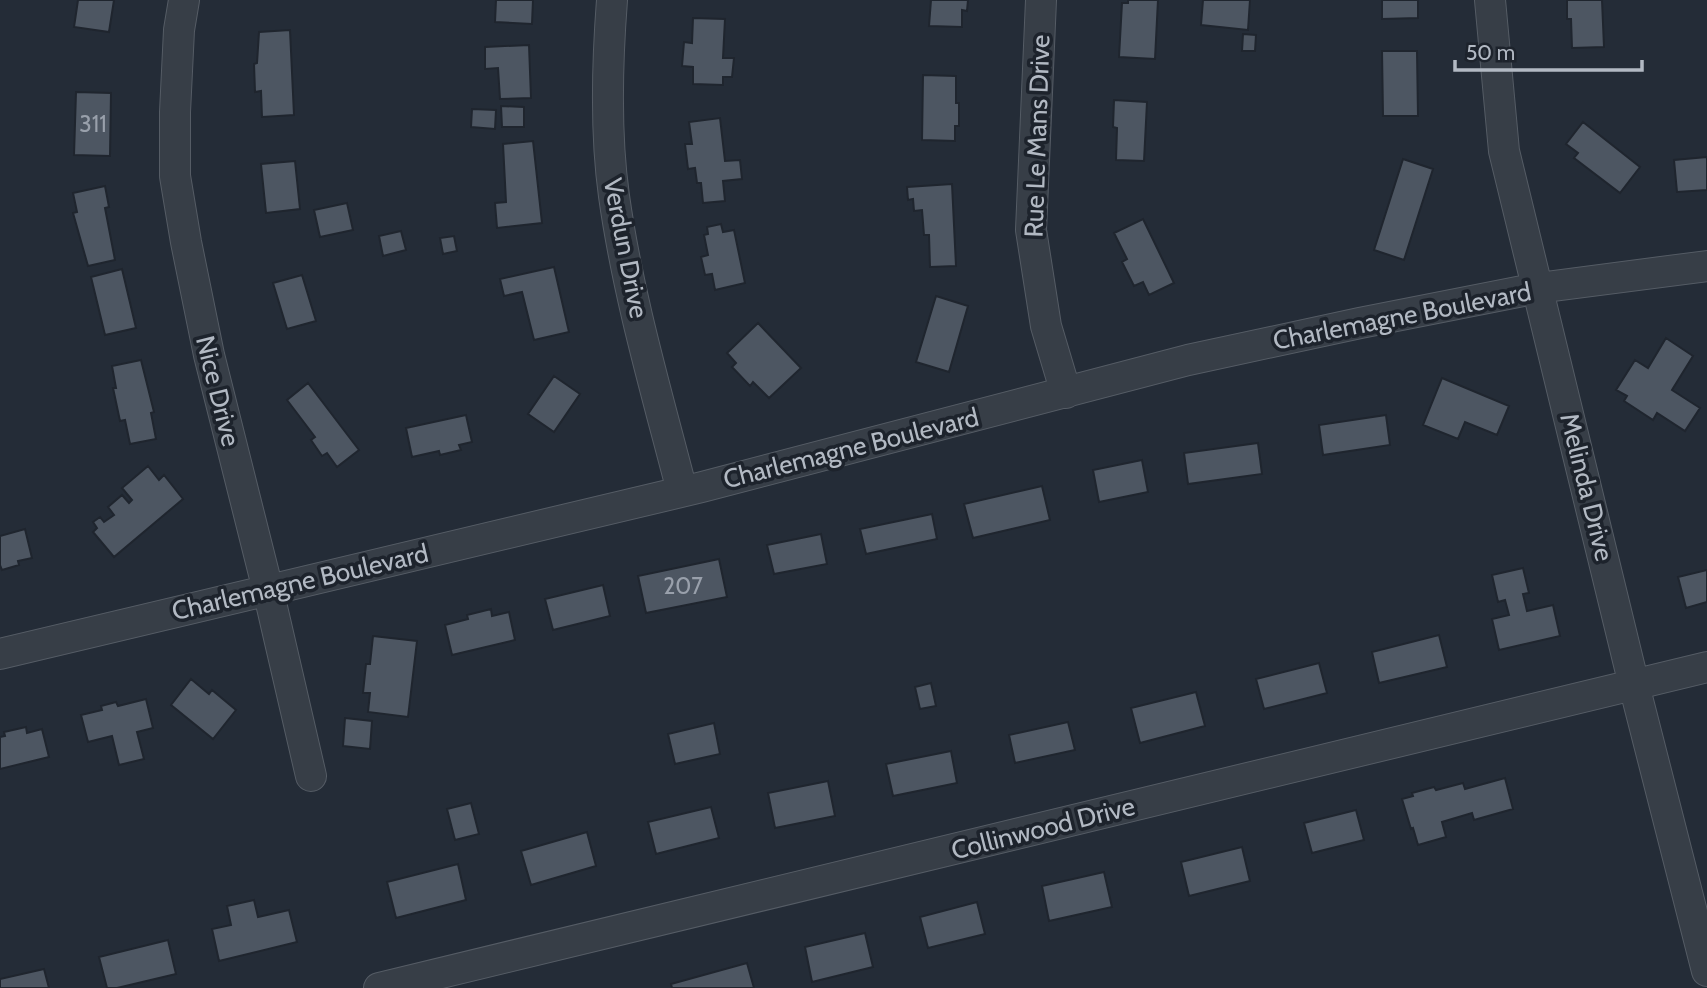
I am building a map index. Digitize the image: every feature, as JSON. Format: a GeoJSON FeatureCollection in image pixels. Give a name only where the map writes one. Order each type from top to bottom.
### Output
{"type":"FeatureCollection","features":[{"type":"Feature","properties":{"kind":"street","name":"Nice Drive"},"geometry":{"type":"LineString","coordinates":[[184,0],[179,30],[175,176],[209,355],[311,776]]}},
{"type":"Feature","properties":{"kind":"street","name":"Verdun Drive"},"geometry":{"type":"LineString","coordinates":[[612,0],[608,140],[614,197],[631,286],[682,491]]}},
{"type":"Feature","properties":{"kind":"street","name":"Rue Le Mans Drive"},"geometry":{"type":"LineString","coordinates":[[1041,0],[1031,230],[1046,327],[1066,393]]}},
{"type":"Feature","properties":{"kind":"street","name":"Melinda Drive"},"geometry":{"type":"LineString","coordinates":[[1490,0],[1504,152],[1707,971]]}},
{"type":"Feature","properties":{"kind":"street","name":"Charlemagne Boulevard"},"geometry":{"type":"LineString","coordinates":[[0,654],[682,491],[1188,360],[1538,288],[1707,266]]}},
{"type":"Feature","properties":{"kind":"street","name":"Collinwood Drive"},"geometry":{"type":"LineString","coordinates":[[379,988],[1707,667]]}},
{"type":"Feature","properties":{"kind":"building"},"geometry":{"type":"Polygon","coordinates":[[[78,0],[114,0],[109,32],[74,27],[78,0]]]}},
{"type":"Feature","properties":{"kind":"building"},"geometry":{"type":"Polygon","coordinates":[[[496,0],[533,0],[532,24],[495,22],[496,0]]]}},
{"type":"Feature","properties":{"kind":"building"},"geometry":{"type":"Polygon","coordinates":[[[931,0],[968,0],[967,11],[962,10],[962,27],[929,26],[931,0]]]}},
{"type":"Feature","properties":{"kind":"building"},"geometry":{"type":"Polygon","coordinates":[[[1128,0],[1158,0],[1155,59],[1119,57],[1122,3],[1128,3],[1128,0]]]}},
{"type":"Feature","properties":{"kind":"building"},"geometry":{"type":"Polygon","coordinates":[[[1203,0],[1250,0],[1248,30],[1201,25],[1203,0]]]}},
{"type":"Feature","properties":{"kind":"building"},"geometry":{"type":"Polygon","coordinates":[[[1382,0],[1418,0],[1418,18],[1382,19],[1382,0]]]}},
{"type":"Feature","properties":{"kind":"building"},"geometry":{"type":"Polygon","coordinates":[[[1567,0],[1602,0],[1604,47],[1572,48],[1567,0]]]}},
{"type":"Feature","properties":{"kind":"building"},"geometry":{"type":"Polygon","coordinates":[[[693,18],[725,19],[723,58],[734,58],[732,77],[723,77],[723,85],[693,84],[693,67],[682,66],[684,42],[692,43],[693,18]]]}},
{"type":"Feature","properties":{"kind":"building"},"geometry":{"type":"Polygon","coordinates":[[[290,30],[294,115],[262,117],[261,91],[255,92],[254,64],[257,63],[259,32],[290,30]]]}},
{"type":"Feature","properties":{"kind":"building"},"geometry":{"type":"Polygon","coordinates":[[[1243,34],[1256,35],[1255,51],[1242,51],[1243,34]]]}},
{"type":"Feature","properties":{"kind":"building"},"geometry":{"type":"Polygon","coordinates":[[[529,45],[531,98],[500,99],[498,68],[485,69],[485,47],[529,45]]]}},
{"type":"Feature","properties":{"kind":"building"},"geometry":{"type":"Polygon","coordinates":[[[1382,51],[1417,51],[1418,116],[1383,116],[1382,51]]]}},
{"type":"Feature","properties":{"kind":"building"},"geometry":{"type":"Polygon","coordinates":[[[923,75],[956,76],[959,126],[955,126],[955,141],[922,140],[923,75]]]}},
{"type":"Feature","properties":{"kind":"building"},"geometry":{"type":"Polygon","coordinates":[[[76,92],[111,93],[110,156],[74,155],[76,92]]]}},
{"type":"Feature","properties":{"kind":"building"},"geometry":{"type":"Polygon","coordinates":[[[1114,100],[1147,102],[1144,161],[1116,160],[1114,100]]]}},
{"type":"Feature","properties":{"kind":"building"},"geometry":{"type":"Polygon","coordinates":[[[501,106],[524,107],[524,127],[502,127],[501,106]]]}},
{"type":"Feature","properties":{"kind":"building"},"geometry":{"type":"Polygon","coordinates":[[[472,109],[496,110],[495,129],[471,127],[472,109]]]}},
{"type":"Feature","properties":{"kind":"building"},"geometry":{"type":"Polygon","coordinates":[[[720,118],[725,161],[740,160],[742,179],[723,181],[725,201],[703,203],[701,183],[697,183],[695,168],[688,169],[685,144],[692,144],[689,122],[720,118]]]}},
{"type":"Feature","properties":{"kind":"building"},"geometry":{"type":"Polygon","coordinates":[[[1583,122],[1640,167],[1620,193],[1574,158],[1578,153],[1566,144],[1583,122]]]}},
{"type":"Feature","properties":{"kind":"building"},"geometry":{"type":"Polygon","coordinates":[[[533,141],[542,223],[497,228],[495,203],[506,202],[503,144],[533,141]]]}},
{"type":"Feature","properties":{"kind":"building"},"geometry":{"type":"Polygon","coordinates":[[[1707,157],[1707,190],[1677,192],[1674,160],[1707,157]]]}},
{"type":"Feature","properties":{"kind":"building"},"geometry":{"type":"Polygon","coordinates":[[[1403,159],[1433,169],[1404,260],[1374,250],[1403,159]]]}},
{"type":"Feature","properties":{"kind":"building"},"geometry":{"type":"Polygon","coordinates":[[[295,161],[300,209],[266,213],[261,164],[295,161]]]}},
{"type":"Feature","properties":{"kind":"building"},"geometry":{"type":"Polygon","coordinates":[[[952,184],[956,266],[930,267],[929,235],[924,235],[922,210],[914,211],[913,199],[908,200],[907,187],[952,184]]]}},
{"type":"Feature","properties":{"kind":"building"},"geometry":{"type":"Polygon","coordinates":[[[105,186],[109,207],[105,208],[115,260],[88,266],[73,213],[77,212],[73,193],[105,186]]]}},
{"type":"Feature","properties":{"kind":"building"},"geometry":{"type":"Polygon","coordinates":[[[347,203],[353,230],[320,237],[314,210],[347,203]]]}},
{"type":"Feature","properties":{"kind":"building"},"geometry":{"type":"Polygon","coordinates":[[[1143,219],[1174,283],[1149,295],[1143,282],[1134,286],[1122,262],[1127,259],[1114,233],[1143,219]]]}},
{"type":"Feature","properties":{"kind":"building"},"geometry":{"type":"Polygon","coordinates":[[[721,224],[723,232],[734,230],[745,283],[715,290],[712,274],[705,275],[701,257],[708,255],[704,235],[708,234],[707,227],[721,224]]]}},
{"type":"Feature","properties":{"kind":"building"},"geometry":{"type":"Polygon","coordinates":[[[401,231],[406,250],[383,256],[379,236],[401,231]]]}},
{"type":"Feature","properties":{"kind":"building"},"geometry":{"type":"Polygon","coordinates":[[[454,236],[457,251],[443,254],[440,238],[454,236]]]}},
{"type":"Feature","properties":{"kind":"building"},"geometry":{"type":"Polygon","coordinates":[[[554,267],[569,332],[534,340],[522,292],[504,296],[500,279],[554,267]]]}},
{"type":"Feature","properties":{"kind":"building"},"geometry":{"type":"Polygon","coordinates":[[[122,269],[136,328],[105,335],[91,277],[122,269]]]}},
{"type":"Feature","properties":{"kind":"building"},"geometry":{"type":"Polygon","coordinates":[[[302,275],[316,321],[287,329],[273,283],[302,275]]]}},
{"type":"Feature","properties":{"kind":"building"},"geometry":{"type":"Polygon","coordinates":[[[936,296],[968,306],[949,372],[916,362],[936,296]]]}},
{"type":"Feature","properties":{"kind":"building"},"geometry":{"type":"Polygon","coordinates":[[[758,323],[801,368],[769,398],[753,382],[750,386],[732,367],[736,363],[727,353],[758,323]]]}},
{"type":"Feature","properties":{"kind":"building"},"geometry":{"type":"Polygon","coordinates":[[[1666,338],[1693,356],[1672,390],[1700,408],[1685,431],[1657,413],[1653,420],[1624,401],[1627,396],[1616,390],[1635,360],[1648,368],[1666,338]]]}},
{"type":"Feature","properties":{"kind":"building"},"geometry":{"type":"Polygon","coordinates":[[[141,360],[154,412],[151,413],[156,439],[130,444],[125,420],[120,421],[113,388],[116,388],[112,366],[141,360]]]}},
{"type":"Feature","properties":{"kind":"building"},"geometry":{"type":"Polygon","coordinates":[[[554,376],[580,394],[554,432],[528,414],[554,376]]]}},
{"type":"Feature","properties":{"kind":"building"},"geometry":{"type":"Polygon","coordinates":[[[1442,378],[1509,406],[1497,435],[1465,422],[1458,439],[1423,425],[1442,378]]]}},
{"type":"Feature","properties":{"kind":"building"},"geometry":{"type":"Polygon","coordinates":[[[308,383],[359,450],[337,467],[327,453],[322,456],[311,440],[315,437],[287,400],[308,383]]]}},
{"type":"Feature","properties":{"kind":"building"},"geometry":{"type":"Polygon","coordinates":[[[466,415],[472,442],[459,445],[461,450],[440,455],[439,451],[412,457],[406,428],[466,415]]]}},
{"type":"Feature","properties":{"kind":"building"},"geometry":{"type":"Polygon","coordinates":[[[1386,415],[1390,445],[1323,455],[1319,425],[1386,415]]]}},
{"type":"Feature","properties":{"kind":"building"},"geometry":{"type":"Polygon","coordinates":[[[1258,443],[1262,474],[1188,484],[1184,453],[1258,443]]]}},
{"type":"Feature","properties":{"kind":"building"},"geometry":{"type":"Polygon","coordinates":[[[1142,460],[1148,492],[1099,502],[1093,470],[1142,460]]]}},
{"type":"Feature","properties":{"kind":"building"},"geometry":{"type":"Polygon","coordinates":[[[148,466],[159,480],[164,475],[183,499],[114,557],[93,532],[97,528],[93,522],[100,517],[104,522],[114,515],[108,507],[122,495],[129,503],[132,500],[122,488],[148,466]]]}},
{"type":"Feature","properties":{"kind":"building"},"geometry":{"type":"Polygon","coordinates":[[[1042,486],[1050,520],[973,538],[964,504],[1042,486]]]}},
{"type":"Feature","properties":{"kind":"building"},"geometry":{"type":"Polygon","coordinates":[[[932,514],[937,539],[866,554],[860,529],[932,514]]]}},
{"type":"Feature","properties":{"kind":"building"},"geometry":{"type":"Polygon","coordinates":[[[25,529],[32,558],[18,561],[19,565],[2,570],[0,536],[25,529]]]}},
{"type":"Feature","properties":{"kind":"building"},"geometry":{"type":"Polygon","coordinates":[[[821,534],[827,564],[774,574],[767,545],[821,534]]]}},
{"type":"Feature","properties":{"kind":"building"},"geometry":{"type":"Polygon","coordinates":[[[719,559],[727,597],[646,613],[638,576],[719,559]]]}},
{"type":"Feature","properties":{"kind":"building"},"geometry":{"type":"Polygon","coordinates":[[[1523,568],[1529,593],[1523,594],[1527,611],[1553,605],[1560,636],[1499,650],[1492,619],[1509,615],[1505,600],[1498,602],[1492,575],[1523,568]]]}},
{"type":"Feature","properties":{"kind":"building"},"geometry":{"type":"Polygon","coordinates":[[[1707,570],[1707,602],[1686,608],[1678,577],[1707,570]]]}},
{"type":"Feature","properties":{"kind":"building"},"geometry":{"type":"Polygon","coordinates":[[[603,585],[610,616],[553,630],[545,599],[603,585]]]}},
{"type":"Feature","properties":{"kind":"building"},"geometry":{"type":"Polygon","coordinates":[[[491,609],[492,616],[509,612],[515,640],[452,655],[445,625],[468,619],[467,615],[491,609]]]}},
{"type":"Feature","properties":{"kind":"building"},"geometry":{"type":"Polygon","coordinates":[[[1439,635],[1447,667],[1379,683],[1372,652],[1439,635]]]}},
{"type":"Feature","properties":{"kind":"building"},"geometry":{"type":"Polygon","coordinates":[[[373,636],[417,641],[408,717],[368,712],[370,693],[363,693],[373,636]]]}},
{"type":"Feature","properties":{"kind":"building"},"geometry":{"type":"Polygon","coordinates":[[[1319,663],[1327,693],[1264,709],[1256,679],[1319,663]]]}},
{"type":"Feature","properties":{"kind":"building"},"geometry":{"type":"Polygon","coordinates":[[[191,679],[209,694],[212,690],[236,710],[213,739],[171,705],[191,679]]]}},
{"type":"Feature","properties":{"kind":"building"},"geometry":{"type":"Polygon","coordinates":[[[931,683],[936,706],[920,709],[915,687],[931,683]]]}},
{"type":"Feature","properties":{"kind":"building"},"geometry":{"type":"Polygon","coordinates":[[[1196,692],[1205,726],[1140,743],[1131,708],[1196,692]]]}},
{"type":"Feature","properties":{"kind":"building"},"geometry":{"type":"Polygon","coordinates":[[[146,699],[153,728],[137,732],[144,759],[119,765],[112,736],[88,742],[81,715],[102,710],[101,706],[116,702],[118,706],[146,699]]]}},
{"type":"Feature","properties":{"kind":"building"},"geometry":{"type":"Polygon","coordinates":[[[345,718],[372,721],[370,749],[343,746],[345,718]]]}},
{"type":"Feature","properties":{"kind":"building"},"geometry":{"type":"Polygon","coordinates":[[[1068,722],[1075,750],[1015,763],[1009,735],[1068,722]]]}},
{"type":"Feature","properties":{"kind":"building"},"geometry":{"type":"Polygon","coordinates":[[[714,723],[720,754],[675,764],[668,734],[714,723]]]}},
{"type":"Feature","properties":{"kind":"building"},"geometry":{"type":"Polygon","coordinates":[[[26,727],[27,733],[42,729],[49,757],[0,769],[0,737],[5,736],[4,732],[26,727]]]}},
{"type":"Feature","properties":{"kind":"building"},"geometry":{"type":"Polygon","coordinates":[[[951,751],[957,783],[893,796],[886,764],[951,751]]]}},
{"type":"Feature","properties":{"kind":"building"},"geometry":{"type":"Polygon","coordinates":[[[1505,778],[1513,809],[1474,820],[1472,813],[1442,822],[1446,837],[1418,845],[1402,799],[1413,796],[1412,793],[1434,787],[1436,790],[1463,783],[1465,789],[1505,778]]]}},
{"type":"Feature","properties":{"kind":"building"},"geometry":{"type":"Polygon","coordinates":[[[828,781],[835,816],[775,828],[768,793],[828,781]]]}},
{"type":"Feature","properties":{"kind":"building"},"geometry":{"type":"Polygon","coordinates":[[[471,803],[479,834],[455,840],[447,809],[471,803]]]}},
{"type":"Feature","properties":{"kind":"building"},"geometry":{"type":"Polygon","coordinates":[[[711,807],[719,838],[656,854],[648,822],[711,807]]]}},
{"type":"Feature","properties":{"kind":"building"},"geometry":{"type":"Polygon","coordinates":[[[1356,810],[1364,840],[1312,853],[1304,823],[1356,810]]]}},
{"type":"Feature","properties":{"kind":"building"},"geometry":{"type":"Polygon","coordinates":[[[587,832],[596,866],[531,885],[521,851],[587,832]]]}},
{"type":"Feature","properties":{"kind":"building"},"geometry":{"type":"Polygon","coordinates":[[[1242,847],[1250,881],[1189,896],[1181,862],[1242,847]]]}},
{"type":"Feature","properties":{"kind":"building"},"geometry":{"type":"Polygon","coordinates":[[[458,864],[466,900],[396,918],[387,882],[458,864]]]}},
{"type":"Feature","properties":{"kind":"building"},"geometry":{"type":"Polygon","coordinates":[[[1104,872],[1112,907],[1049,921],[1042,886],[1104,872]]]}},
{"type":"Feature","properties":{"kind":"building"},"geometry":{"type":"Polygon","coordinates":[[[254,900],[258,917],[289,910],[297,942],[219,961],[212,929],[231,925],[227,906],[254,900]]]}},
{"type":"Feature","properties":{"kind":"building"},"geometry":{"type":"Polygon","coordinates":[[[977,902],[985,934],[928,948],[920,917],[977,902]]]}},
{"type":"Feature","properties":{"kind":"building"},"geometry":{"type":"Polygon","coordinates":[[[865,933],[873,967],[812,982],[805,947],[865,933]]]}},
{"type":"Feature","properties":{"kind":"building"},"geometry":{"type":"Polygon","coordinates":[[[168,940],[176,974],[107,988],[99,957],[168,940]]]}},
{"type":"Feature","properties":{"kind":"building"},"geometry":{"type":"Polygon","coordinates":[[[747,963],[754,988],[672,988],[671,984],[747,963]]]}},
{"type":"Feature","properties":{"kind":"building"},"geometry":{"type":"Polygon","coordinates":[[[44,969],[49,988],[0,988],[0,979],[44,969]]]}}]}
